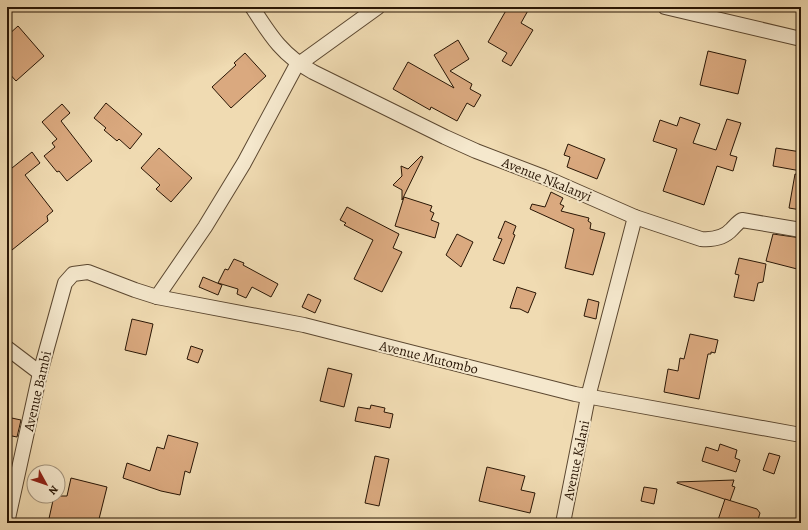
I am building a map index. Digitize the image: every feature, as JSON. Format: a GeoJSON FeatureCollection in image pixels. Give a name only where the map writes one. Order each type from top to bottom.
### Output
{"type":"FeatureCollection","features":[{"type":"Feature","properties":{"kind":"street","name":"Avenue Nkalanyi"},"geometry":{"type":"LineString","coordinates":[[252,7],[279,47],[299,64],[445,137],[476,151],[544,177],[635,217],[702,239],[719,238],[724,236],[742,220],[801,230]]}},
{"type":"Feature","properties":{"kind":"street"},"geometry":{"type":"LineString","coordinates":[[157,296],[205,227],[244,163],[289,79],[299,64],[378,7]]}},
{"type":"Feature","properties":{"kind":"street"},"geometry":{"type":"LineString","coordinates":[[665,7],[801,39]]}},
{"type":"Feature","properties":{"kind":"street","name":"Avenue Kalani"},"geometry":{"type":"LineString","coordinates":[[563,523],[588,397],[635,217]]}},
{"type":"Feature","properties":{"kind":"street","name":"Avenue Mutombo"},"geometry":{"type":"LineString","coordinates":[[65,283],[73,274],[88,272],[135,290],[157,296],[304,325],[588,397],[801,435]]}},
{"type":"Feature","properties":{"kind":"street","name":"Avenue Bambi"},"geometry":{"type":"LineString","coordinates":[[7,523],[40,373],[65,283]]}},
{"type":"Feature","properties":{"kind":"street"},"geometry":{"type":"LineString","coordinates":[[7,348],[40,373]]}},
{"type":"Feature","properties":{"kind":"building"},"geometry":{"type":"Polygon","coordinates":[[[508,7],[530,7],[521,23],[533,30],[511,66],[502,61],[507,53],[488,42],[508,7]]]}},
{"type":"Feature","properties":{"kind":"building"},"geometry":{"type":"Polygon","coordinates":[[[18,26],[44,56],[16,81],[7,71],[7,36],[18,26]]]}},
{"type":"Feature","properties":{"kind":"building"},"geometry":{"type":"Polygon","coordinates":[[[458,40],[469,59],[450,71],[472,84],[470,89],[481,95],[474,107],[467,103],[457,121],[431,107],[430,110],[393,89],[408,62],[454,88],[434,55],[458,40]]]}},
{"type":"Feature","properties":{"kind":"building"},"geometry":{"type":"Polygon","coordinates":[[[708,51],[746,60],[738,94],[700,85],[708,51]]]}},
{"type":"Feature","properties":{"kind":"building"},"geometry":{"type":"Polygon","coordinates":[[[245,53],[266,76],[231,108],[212,87],[236,65],[234,63],[245,53]]]}},
{"type":"Feature","properties":{"kind":"building"},"geometry":{"type":"Polygon","coordinates":[[[106,103],[142,134],[130,149],[119,139],[117,141],[104,130],[106,128],[94,118],[106,103]]]}},
{"type":"Feature","properties":{"kind":"building"},"geometry":{"type":"Polygon","coordinates":[[[62,104],[70,113],[61,121],[92,161],[67,181],[59,171],[57,172],[44,156],[55,147],[52,143],[57,139],[42,122],[62,104]]]}},
{"type":"Feature","properties":{"kind":"building"},"geometry":{"type":"Polygon","coordinates":[[[680,117],[700,124],[693,143],[716,150],[727,119],[741,123],[730,155],[737,157],[733,171],[717,166],[704,205],[663,191],[677,149],[653,141],[660,120],[677,126],[680,117]]]}},
{"type":"Feature","properties":{"kind":"building"},"geometry":{"type":"Polygon","coordinates":[[[568,144],[605,159],[597,179],[567,167],[570,157],[564,155],[568,144]]]}},
{"type":"Feature","properties":{"kind":"building"},"geometry":{"type":"Polygon","coordinates":[[[159,148],[192,178],[171,202],[156,189],[160,185],[141,168],[159,148]]]}},
{"type":"Feature","properties":{"kind":"building"},"geometry":{"type":"Polygon","coordinates":[[[776,148],[801,152],[801,171],[773,166],[776,148]]]}},
{"type":"Feature","properties":{"kind":"building"},"geometry":{"type":"Polygon","coordinates":[[[32,152],[40,163],[25,175],[53,211],[47,216],[48,221],[7,254],[7,172],[32,152]]]}},
{"type":"Feature","properties":{"kind":"building"},"geometry":{"type":"Polygon","coordinates":[[[421,156],[423,157],[402,200],[402,190],[393,185],[402,176],[401,166],[408,169],[421,156]]]}},
{"type":"Feature","properties":{"kind":"building"},"geometry":{"type":"Polygon","coordinates":[[[795,174],[801,175],[801,210],[789,208],[795,174]]]}},
{"type":"Feature","properties":{"kind":"building"},"geometry":{"type":"Polygon","coordinates":[[[551,192],[563,198],[560,204],[564,206],[561,211],[589,218],[588,221],[591,223],[590,229],[605,233],[593,275],[565,268],[574,229],[530,209],[532,204],[545,207],[551,192]]]}},
{"type":"Feature","properties":{"kind":"building"},"geometry":{"type":"Polygon","coordinates":[[[404,197],[432,206],[430,211],[434,213],[431,220],[439,223],[435,238],[395,226],[404,197]]]}},
{"type":"Feature","properties":{"kind":"building"},"geometry":{"type":"Polygon","coordinates":[[[347,207],[399,234],[393,248],[402,252],[382,292],[354,279],[373,240],[344,225],[346,223],[340,220],[347,207]]]}},
{"type":"Feature","properties":{"kind":"building"},"geometry":{"type":"Polygon","coordinates":[[[505,221],[516,226],[513,234],[515,235],[504,264],[493,260],[502,239],[498,238],[505,221]]]}},
{"type":"Feature","properties":{"kind":"building"},"geometry":{"type":"Polygon","coordinates":[[[457,234],[473,242],[461,267],[446,255],[457,234]]]}},
{"type":"Feature","properties":{"kind":"building"},"geometry":{"type":"Polygon","coordinates":[[[773,234],[801,238],[801,270],[766,261],[773,234]]]}},
{"type":"Feature","properties":{"kind":"building"},"geometry":{"type":"Polygon","coordinates":[[[739,258],[766,264],[763,282],[758,283],[754,301],[734,297],[739,275],[735,274],[739,258]]]}},
{"type":"Feature","properties":{"kind":"building"},"geometry":{"type":"Polygon","coordinates":[[[234,259],[244,263],[243,265],[278,284],[271,297],[252,287],[246,298],[237,294],[238,289],[218,283],[225,269],[228,270],[234,259]]]}},
{"type":"Feature","properties":{"kind":"building"},"geometry":{"type":"Polygon","coordinates":[[[203,277],[222,285],[218,295],[199,287],[203,277]]]}},
{"type":"Feature","properties":{"kind":"building"},"geometry":{"type":"Polygon","coordinates":[[[517,287],[536,293],[528,313],[520,309],[510,308],[517,287]]]}},
{"type":"Feature","properties":{"kind":"building"},"geometry":{"type":"Polygon","coordinates":[[[308,294],[321,300],[315,313],[302,307],[308,294]]]}},
{"type":"Feature","properties":{"kind":"building"},"geometry":{"type":"Polygon","coordinates":[[[588,299],[599,302],[596,319],[584,316],[588,299]]]}},
{"type":"Feature","properties":{"kind":"building"},"geometry":{"type":"Polygon","coordinates":[[[132,319],[153,324],[146,355],[125,350],[132,319]]]}},
{"type":"Feature","properties":{"kind":"building"},"geometry":{"type":"Polygon","coordinates":[[[690,334],[718,340],[715,353],[711,352],[711,354],[708,354],[699,399],[664,392],[668,369],[678,371],[680,358],[684,359],[690,334]]]}},
{"type":"Feature","properties":{"kind":"building"},"geometry":{"type":"Polygon","coordinates":[[[191,346],[203,350],[198,363],[187,359],[191,346]]]}},
{"type":"Feature","properties":{"kind":"building"},"geometry":{"type":"Polygon","coordinates":[[[328,368],[352,374],[344,407],[320,401],[328,368]]]}},
{"type":"Feature","properties":{"kind":"building"},"geometry":{"type":"Polygon","coordinates":[[[371,405],[385,408],[384,412],[393,414],[390,428],[355,421],[358,407],[370,409],[371,405]]]}},
{"type":"Feature","properties":{"kind":"building"},"geometry":{"type":"Polygon","coordinates":[[[7,417],[21,420],[17,437],[7,435],[7,417]]]}},
{"type":"Feature","properties":{"kind":"building"},"geometry":{"type":"Polygon","coordinates":[[[168,435],[198,443],[190,473],[185,471],[180,495],[161,491],[123,478],[127,463],[150,471],[157,447],[164,449],[168,435]]]}},
{"type":"Feature","properties":{"kind":"building"},"geometry":{"type":"Polygon","coordinates":[[[720,444],[737,450],[735,458],[740,460],[736,472],[702,461],[706,447],[718,451],[720,444]]]}},
{"type":"Feature","properties":{"kind":"building"},"geometry":{"type":"Polygon","coordinates":[[[769,453],[780,456],[774,474],[763,470],[769,453]]]}},
{"type":"Feature","properties":{"kind":"building"},"geometry":{"type":"Polygon","coordinates":[[[375,456],[389,459],[379,506],[365,503],[375,456]]]}},
{"type":"Feature","properties":{"kind":"building"},"geometry":{"type":"Polygon","coordinates":[[[487,467],[525,476],[521,490],[535,493],[530,513],[479,501],[487,467]]]}},
{"type":"Feature","properties":{"kind":"building"},"geometry":{"type":"Polygon","coordinates":[[[71,478],[107,487],[98,523],[48,523],[52,504],[66,504],[71,478]]]}},
{"type":"Feature","properties":{"kind":"building"},"geometry":{"type":"Polygon","coordinates":[[[734,480],[732,486],[735,487],[730,501],[677,483],[677,482],[734,480]]]}},
{"type":"Feature","properties":{"kind":"building"},"geometry":{"type":"Polygon","coordinates":[[[644,487],[657,489],[654,504],[641,501],[644,487]]]}},
{"type":"Feature","properties":{"kind":"building"},"geometry":{"type":"Polygon","coordinates":[[[725,499],[757,509],[760,513],[757,523],[717,523],[725,499]]]}}]}
